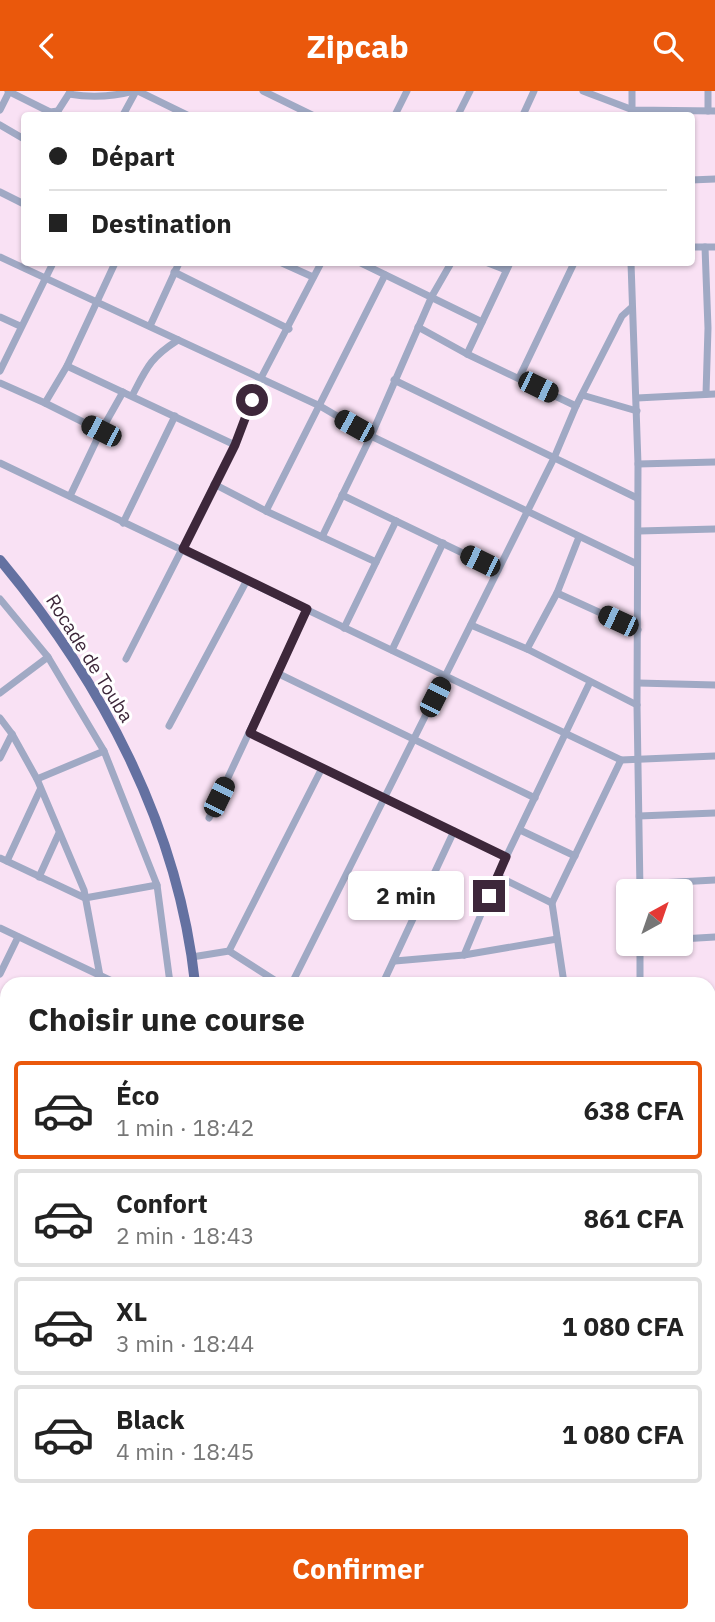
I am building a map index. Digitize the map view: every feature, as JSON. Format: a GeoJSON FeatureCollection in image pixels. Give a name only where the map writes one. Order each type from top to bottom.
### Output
{"type":"FeatureCollection","features":[{"type":"Feature","properties":{"kind":"main road","name":"Rocade de Touba"},"geometry":{"type":"LineString","coordinates":[[0,560],[62,639],[106,710],[146,792],[164,843],[192,957],[194,977]]}},
{"type":"Feature","properties":{"kind":"street"},"geometry":{"type":"LineString","coordinates":[[0,110],[8,91],[50,112]]}},
{"type":"Feature","properties":{"kind":"street"},"geometry":{"type":"LineString","coordinates":[[125,112],[136,91]]}},
{"type":"Feature","properties":{"kind":"street"},"geometry":{"type":"LineString","coordinates":[[58,112],[70,92],[92,98],[136,91],[181,112]]}},
{"type":"Feature","properties":{"kind":"street"},"geometry":{"type":"LineString","coordinates":[[264,91],[306,112]]}},
{"type":"Feature","properties":{"kind":"street"},"geometry":{"type":"LineString","coordinates":[[396,112],[406,93],[397,91]]}},
{"type":"Feature","properties":{"kind":"street"},"geometry":{"type":"LineString","coordinates":[[460,112],[470,91]]}},
{"type":"Feature","properties":{"kind":"street"},"geometry":{"type":"LineString","coordinates":[[524,112],[534,91]]}},
{"type":"Feature","properties":{"kind":"street"},"geometry":{"type":"LineString","coordinates":[[583,91],[631,112]]}},
{"type":"Feature","properties":{"kind":"street"},"geometry":{"type":"LineString","coordinates":[[632,91],[633,112]]}},
{"type":"Feature","properties":{"kind":"street"},"geometry":{"type":"LineString","coordinates":[[672,112],[712,111],[708,91]]}},
{"type":"Feature","properties":{"kind":"street"},"geometry":{"type":"LineString","coordinates":[[0,125],[21,136]]}},
{"type":"Feature","properties":{"kind":"street"},"geometry":{"type":"LineString","coordinates":[[695,180],[715,180]]}},
{"type":"Feature","properties":{"kind":"street"},"geometry":{"type":"LineString","coordinates":[[0,192],[21,202]]}},
{"type":"Feature","properties":{"kind":"street"},"geometry":{"type":"LineString","coordinates":[[695,247],[715,247]]}},
{"type":"Feature","properties":{"kind":"street"},"geometry":{"type":"LineString","coordinates":[[705,247],[708,328],[706,394]]}},
{"type":"Feature","properties":{"kind":"street"},"geometry":{"type":"LineString","coordinates":[[0,257],[320,406],[371,436],[637,564]]}},
{"type":"Feature","properties":{"kind":"street"},"geometry":{"type":"LineString","coordinates":[[0,371],[52,266]]}},
{"type":"Feature","properties":{"kind":"street"},"geometry":{"type":"LineString","coordinates":[[45,403],[67,366],[114,266]]}},
{"type":"Feature","properties":{"kind":"street"},"geometry":{"type":"LineString","coordinates":[[150,325],[177,266]]}},
{"type":"Feature","properties":{"kind":"street"},"geometry":{"type":"LineString","coordinates":[[289,266],[313,277]]}},
{"type":"Feature","properties":{"kind":"street"},"geometry":{"type":"LineString","coordinates":[[126,659],[235,445],[261,378],[319,266]]}},
{"type":"Feature","properties":{"kind":"street"},"geometry":{"type":"LineString","coordinates":[[367,266],[482,322]]}},
{"type":"Feature","properties":{"kind":"street"},"geometry":{"type":"LineString","coordinates":[[322,537],[371,436],[432,296],[449,266]]}},
{"type":"Feature","properties":{"kind":"street"},"geometry":{"type":"LineString","coordinates":[[467,354],[508,266]]}},
{"type":"Feature","properties":{"kind":"street"},"geometry":{"type":"LineString","coordinates":[[519,378],[573,266]]}},
{"type":"Feature","properties":{"kind":"street"},"geometry":{"type":"LineString","coordinates":[[631,266],[639,531],[637,705],[640,879]]}},
{"type":"Feature","properties":{"kind":"street"},"geometry":{"type":"LineString","coordinates":[[174,272],[289,328]]}},
{"type":"Feature","properties":{"kind":"street"},"geometry":{"type":"LineString","coordinates":[[266,512],[386,275]]}},
{"type":"Feature","properties":{"kind":"street"},"geometry":{"type":"LineString","coordinates":[[295,977],[554,458],[576,406],[622,316],[632,307]]}},
{"type":"Feature","properties":{"kind":"street"},"geometry":{"type":"LineString","coordinates":[[0,317],[20,326]]}},
{"type":"Feature","properties":{"kind":"street"},"geometry":{"type":"LineString","coordinates":[[418,327],[467,354],[576,406]]}},
{"type":"Feature","properties":{"kind":"street"},"geometry":{"type":"LineString","coordinates":[[132,396],[148,365],[159,352],[178,340]]}},
{"type":"Feature","properties":{"kind":"street"},"geometry":{"type":"LineString","coordinates":[[67,366],[235,445]]}},
{"type":"Feature","properties":{"kind":"street"},"geometry":{"type":"LineString","coordinates":[[394,380],[637,498]]}},
{"type":"Feature","properties":{"kind":"street"},"geometry":{"type":"LineString","coordinates":[[0,383],[101,431]]}},
{"type":"Feature","properties":{"kind":"street"},"geometry":{"type":"LineString","coordinates":[[70,496],[123,392]]}},
{"type":"Feature","properties":{"kind":"street"},"geometry":{"type":"LineString","coordinates":[[637,398],[715,394]]}},
{"type":"Feature","properties":{"kind":"street"},"geometry":{"type":"LineString","coordinates":[[582,395],[637,411]]}},
{"type":"Feature","properties":{"kind":"street"},"geometry":{"type":"LineString","coordinates":[[123,523],[175,416]]}},
{"type":"Feature","properties":{"kind":"street"},"geometry":{"type":"LineString","coordinates":[[638,464],[715,462]]}},
{"type":"Feature","properties":{"kind":"street"},"geometry":{"type":"LineString","coordinates":[[0,463],[621,760],[715,756]]}},
{"type":"Feature","properties":{"kind":"street"},"geometry":{"type":"LineString","coordinates":[[214,484],[266,512],[376,562]]}},
{"type":"Feature","properties":{"kind":"street"},"geometry":{"type":"LineString","coordinates":[[342,495],[498,570]]}},
{"type":"Feature","properties":{"kind":"street"},"geometry":{"type":"LineString","coordinates":[[344,628],[396,521]]}},
{"type":"Feature","properties":{"kind":"street"},"geometry":{"type":"LineString","coordinates":[[639,531],[715,529]]}},
{"type":"Feature","properties":{"kind":"street"},"geometry":{"type":"LineString","coordinates":[[527,649],[557,593],[579,537]]}},
{"type":"Feature","properties":{"kind":"street"},"geometry":{"type":"LineString","coordinates":[[392,650],[443,543]]}},
{"type":"Feature","properties":{"kind":"street"},"geometry":{"type":"LineString","coordinates":[[169,726],[247,580]]}},
{"type":"Feature","properties":{"kind":"street"},"geometry":{"type":"LineString","coordinates":[[557,593],[638,630]]}},
{"type":"Feature","properties":{"kind":"street"},"geometry":{"type":"LineString","coordinates":[[0,599],[48,657],[104,751],[157,885],[169,977]]}},
{"type":"Feature","properties":{"kind":"street"},"geometry":{"type":"LineString","coordinates":[[209,818],[307,609]]}},
{"type":"Feature","properties":{"kind":"street"},"geometry":{"type":"LineString","coordinates":[[471,625],[527,649],[637,705]]}},
{"type":"Feature","properties":{"kind":"street"},"geometry":{"type":"LineString","coordinates":[[0,693],[48,657]]}},
{"type":"Feature","properties":{"kind":"street"},"geometry":{"type":"LineString","coordinates":[[277,673],[535,798]]}},
{"type":"Feature","properties":{"kind":"street"},"geometry":{"type":"LineString","coordinates":[[464,955],[497,876],[590,682]]}},
{"type":"Feature","properties":{"kind":"street"},"geometry":{"type":"LineString","coordinates":[[638,683],[715,685]]}},
{"type":"Feature","properties":{"kind":"street"},"geometry":{"type":"LineString","coordinates":[[0,718],[37,779],[84,890],[100,975]]}},
{"type":"Feature","properties":{"kind":"street"},"geometry":{"type":"LineString","coordinates":[[250,733],[506,857]]}},
{"type":"Feature","properties":{"kind":"street"},"geometry":{"type":"LineString","coordinates":[[0,758],[12,734]]}},
{"type":"Feature","properties":{"kind":"street"},"geometry":{"type":"LineString","coordinates":[[37,779],[104,751]]}},
{"type":"Feature","properties":{"kind":"street"},"geometry":{"type":"LineString","coordinates":[[563,977],[552,903],[621,760]]}},
{"type":"Feature","properties":{"kind":"street"},"geometry":{"type":"LineString","coordinates":[[229,951],[322,768]]}},
{"type":"Feature","properties":{"kind":"street"},"geometry":{"type":"LineString","coordinates":[[40,790],[3,860],[85,898],[157,885]]}},
{"type":"Feature","properties":{"kind":"street"},"geometry":{"type":"LineString","coordinates":[[639,816],[715,813]]}},
{"type":"Feature","properties":{"kind":"street"},"geometry":{"type":"LineString","coordinates":[[520,829],[575,856]]}},
{"type":"Feature","properties":{"kind":"street"},"geometry":{"type":"LineString","coordinates":[[386,977],[454,831]]}},
{"type":"Feature","properties":{"kind":"street"},"geometry":{"type":"LineString","coordinates":[[39,877],[59,833]]}},
{"type":"Feature","properties":{"kind":"street"},"geometry":{"type":"LineString","coordinates":[[497,876],[552,903]]}},
{"type":"Feature","properties":{"kind":"street"},"geometry":{"type":"LineString","coordinates":[[693,882],[715,880]]}},
{"type":"Feature","properties":{"kind":"street"},"geometry":{"type":"LineString","coordinates":[[0,928],[104,977]]}},
{"type":"Feature","properties":{"kind":"street"},"geometry":{"type":"LineString","coordinates":[[0,974],[18,937]]}},
{"type":"Feature","properties":{"kind":"street"},"geometry":{"type":"LineString","coordinates":[[693,938],[715,937]]}},
{"type":"Feature","properties":{"kind":"street"},"geometry":{"type":"LineString","coordinates":[[395,961],[464,955],[557,939]]}},
{"type":"Feature","properties":{"kind":"street"},"geometry":{"type":"LineString","coordinates":[[192,957],[229,951],[270,977]]}},
{"type":"Feature","properties":{"kind":"street"},"geometry":{"type":"LineString","coordinates":[[640,956],[640,977]]}},
{"type":"Feature","properties":{"kind":"route"},"geometry":{"type":"LineString","coordinates":[[252,400],[235,445],[183,549],[307,609],[250,733],[506,857],[489,896]]}}]}
